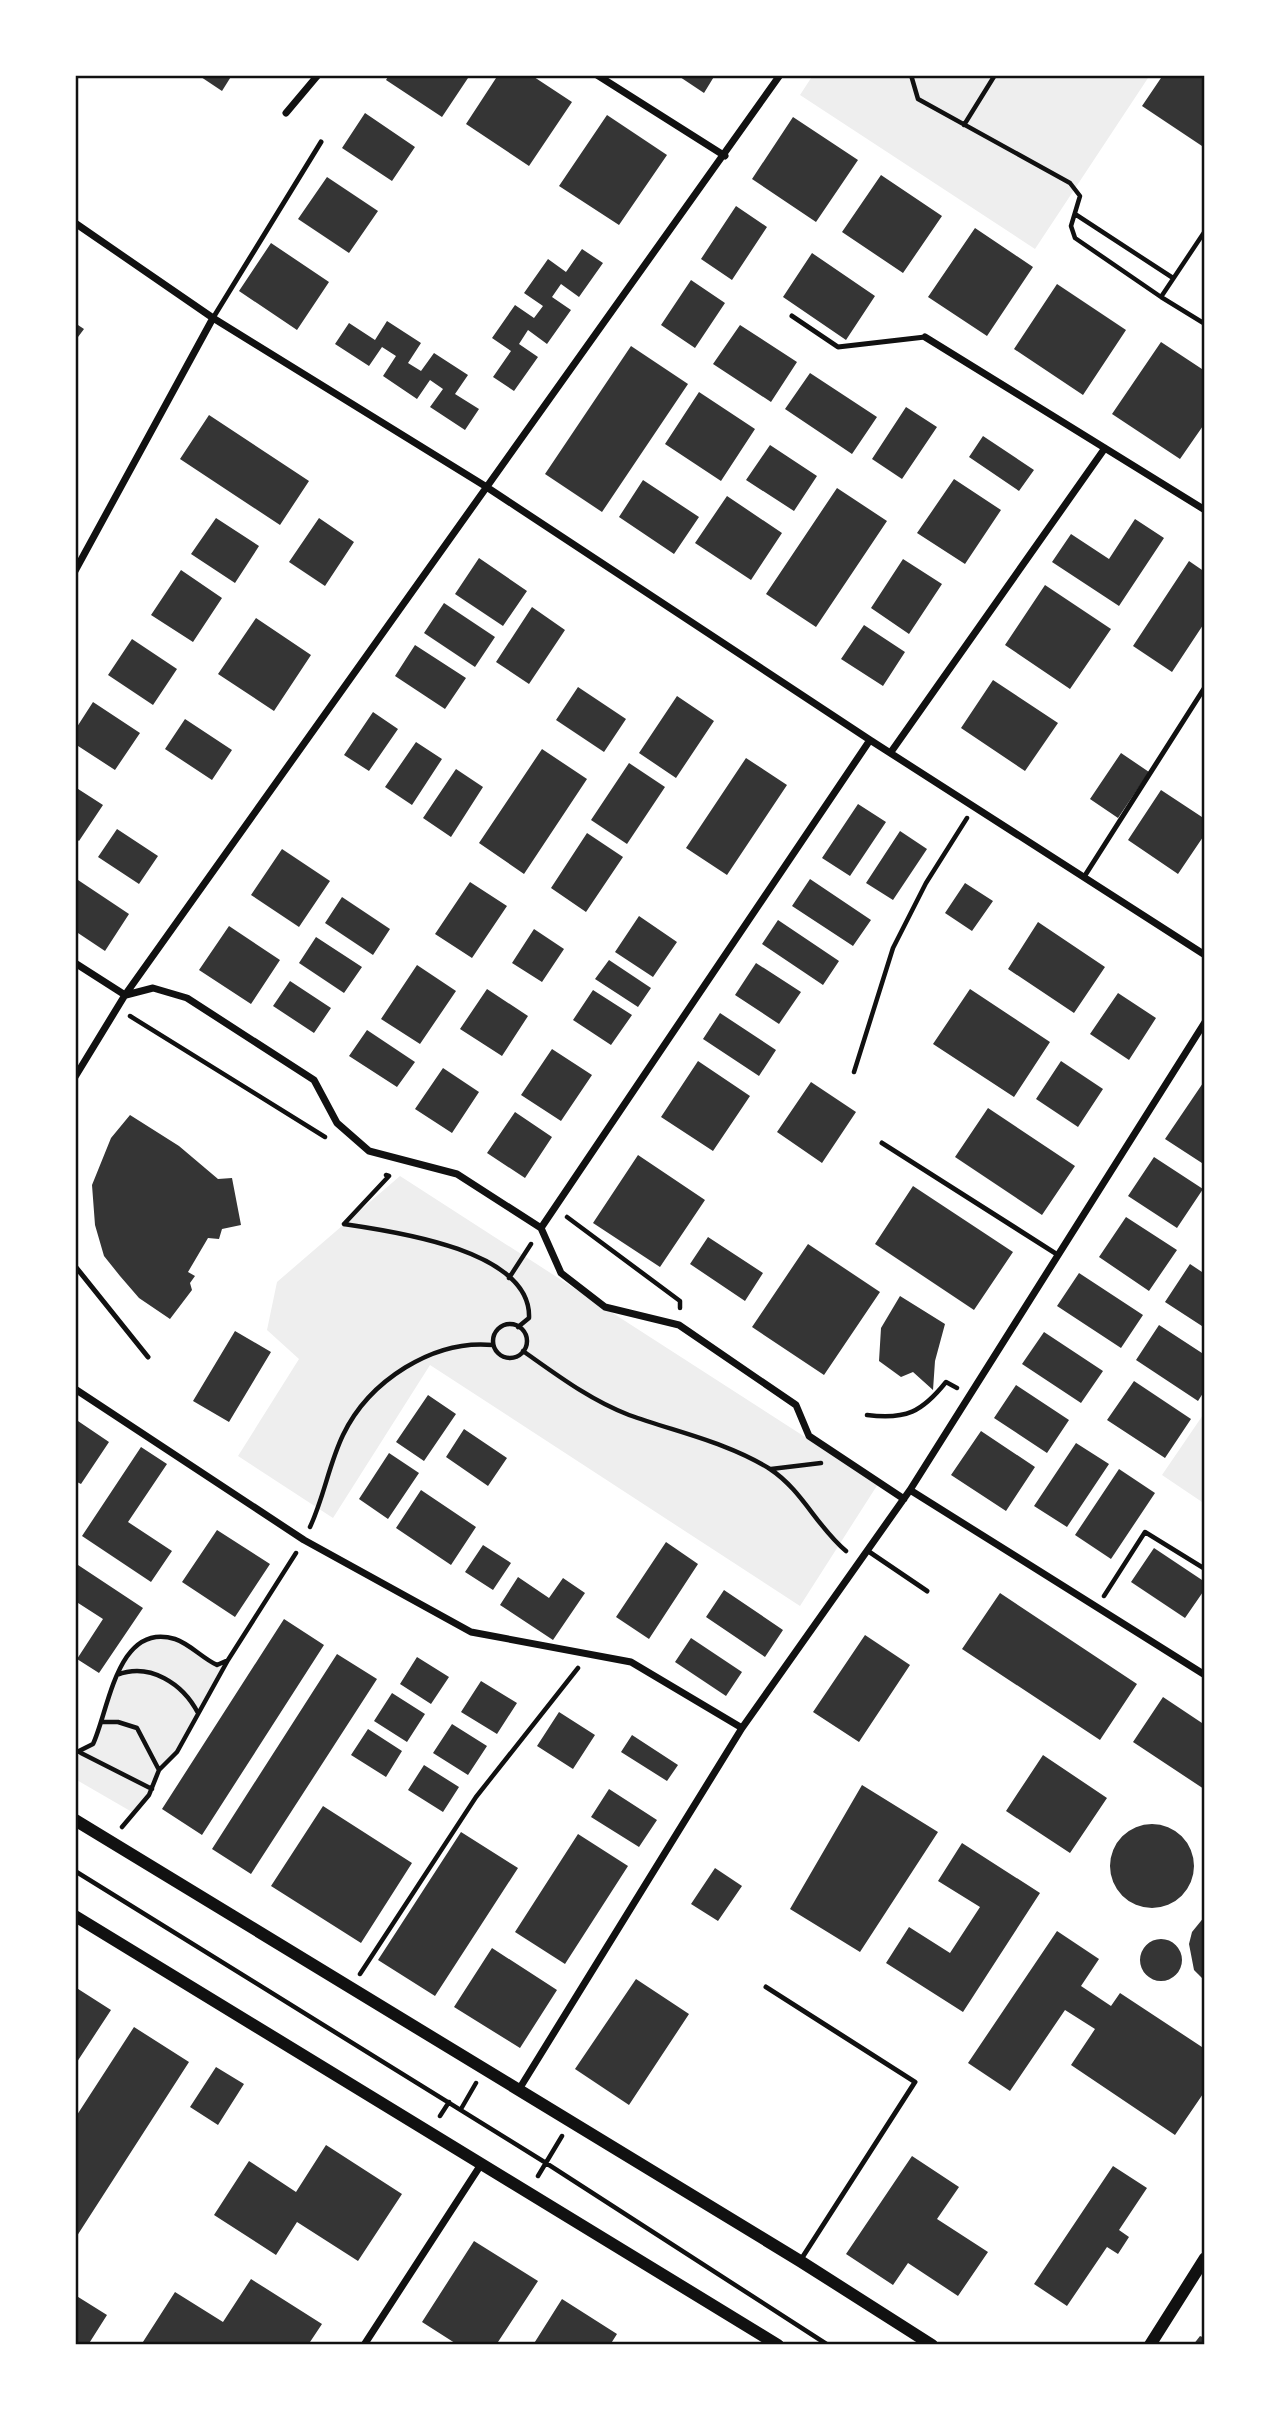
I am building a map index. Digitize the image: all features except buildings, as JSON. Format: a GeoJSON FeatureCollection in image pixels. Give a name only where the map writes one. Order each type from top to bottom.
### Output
{"type":"FeatureCollection","features":[{"type":"Feature","properties":{"kind":"street"},"geometry":{"type":"LineString","coordinates":[[286,113],[318,75]]}},
{"type":"Feature","properties":{"kind":"street"},"geometry":{"type":"LineString","coordinates":[[597,75],[725,156]]}},
{"type":"Feature","properties":{"kind":"street"},"geometry":{"type":"LineString","coordinates":[[75,1077],[125,995],[485,486],[725,156],[780,75]]}},
{"type":"Feature","properties":{"kind":"street"},"geometry":{"type":"LineString","coordinates":[[75,223],[213,318],[485,486],[870,740],[1205,955]]}},
{"type":"Feature","properties":{"kind":"street"},"geometry":{"type":"LineString","coordinates":[[75,571],[213,318]]}},
{"type":"Feature","properties":{"kind":"street"},"geometry":{"type":"LineString","coordinates":[[925,337],[1205,510]]}},
{"type":"Feature","properties":{"kind":"street"},"geometry":{"type":"LineString","coordinates":[[891,752],[1105,449]]}},
{"type":"Feature","properties":{"kind":"street"},"geometry":{"type":"LineString","coordinates":[[541,1228],[870,740]]}},
{"type":"Feature","properties":{"kind":"street"},"geometry":{"type":"LineString","coordinates":[[75,963],[125,995],[153,988],[187,998],[314,1080],[337,1123],[369,1151],[457,1174],[541,1228],[561,1273],[605,1307],[679,1325],[796,1405],[809,1436],[904,1499]]}},
{"type":"Feature","properties":{"kind":"street"},"geometry":{"type":"LineString","coordinates":[[517,2092],[742,1728],[910,1490],[1205,1022]]}},
{"type":"Feature","properties":{"kind":"street"},"geometry":{"type":"LineString","coordinates":[[75,1390],[304,1540],[471,1632],[631,1662],[742,1728]]}},
{"type":"Feature","properties":{"kind":"street"},"geometry":{"type":"LineString","coordinates":[[910,1490],[1205,1675]]}},
{"type":"Feature","properties":{"kind":"street"},"geometry":{"type":"LineString","coordinates":[[75,1820],[517,2092],[800,2261],[932,2345]]}},
{"type":"Feature","properties":{"kind":"street"},"geometry":{"type":"LineString","coordinates":[[75,1916],[778,2345]]}},
{"type":"Feature","properties":{"kind":"street"},"geometry":{"type":"LineString","coordinates":[[364,2345],[482,2162]]}},
{"type":"Feature","properties":{"kind":"street"},"geometry":{"type":"LineString","coordinates":[[1150,2345],[1205,2258]]}},
{"type":"Feature","properties":{"kind":"lane"},"geometry":{"type":"LineString","coordinates":[[213,318],[321,142]]}},
{"type":"Feature","properties":{"kind":"lane"},"geometry":{"type":"LineString","coordinates":[[792,316],[838,347],[925,337]]}},
{"type":"Feature","properties":{"kind":"lane"},"geometry":{"type":"LineString","coordinates":[[1084,877],[1205,687]]}},
{"type":"Feature","properties":{"kind":"lane"},"geometry":{"type":"LineString","coordinates":[[882,1143],[1058,1255]]}},
{"type":"Feature","properties":{"kind":"lane"},"geometry":{"type":"LineString","coordinates":[[75,1266],[148,1357]]}},
{"type":"Feature","properties":{"kind":"lane"},"geometry":{"type":"LineString","coordinates":[[868,1551],[927,1591]]}},
{"type":"Feature","properties":{"kind":"lane"},"geometry":{"type":"LineString","coordinates":[[765,1987],[915,2082],[800,2261]]}},
{"type":"Feature","properties":{"kind":"path"},"geometry":{"type":"LineString","coordinates":[[911,75],[918,99],[1070,183],[1080,196],[1071,226],[1075,238],[1205,324]]}},
{"type":"Feature","properties":{"kind":"path"},"geometry":{"type":"LineString","coordinates":[[964,125],[995,75]]}},
{"type":"Feature","properties":{"kind":"path"},"geometry":{"type":"LineString","coordinates":[[1075,214],[1173,278]]}},
{"type":"Feature","properties":{"kind":"path"},"geometry":{"type":"LineString","coordinates":[[1161,297],[1205,231]]}},
{"type":"Feature","properties":{"kind":"path"},"geometry":{"type":"LineString","coordinates":[[854,1072],[892,948],[926,883],[975,806]]}},
{"type":"Feature","properties":{"kind":"path"},"geometry":{"type":"LineString","coordinates":[[117,1009],[331,1141]]}},
{"type":"Feature","properties":{"kind":"path"},"geometry":{"type":"LineString","coordinates":[[377,1169],[389,1176],[344,1224],[394,1232],[454,1247],[482,1259],[509,1279],[527,1298],[529,1318],[518,1327]]}},
{"type":"Feature","properties":{"kind":"path"},"geometry":{"type":"LineString","coordinates":[[555,1208],[680,1301],[679,1325]]}},
{"type":"Feature","properties":{"kind":"path"},"geometry":{"type":"LineString","coordinates":[[509,1279],[541,1228]]}},
{"type":"Feature","properties":{"kind":"path"},"geometry":{"type":"LineString","coordinates":[[506,1325],[518,1327],[526,1336],[523,1352],[517,1356],[502,1356],[493,1345],[493,1338],[500,1328],[506,1325]]}},
{"type":"Feature","properties":{"kind":"path"},"geometry":{"type":"LineString","coordinates":[[112,1843],[132,1812],[152,1789],[159,1770],[177,1752],[228,1660],[304,1540],[344,1433],[365,1402],[418,1360],[440,1352],[481,1344],[493,1345]]}},
{"type":"Feature","properties":{"kind":"path"},"geometry":{"type":"LineString","coordinates":[[523,1352],[583,1393],[629,1415],[709,1441],[770,1469],[792,1488],[839,1545],[860,1562]]}},
{"type":"Feature","properties":{"kind":"path"},"geometry":{"type":"LineString","coordinates":[[867,1415],[887,1418],[912,1413],[930,1402],[946,1382],[970,1395]]}},
{"type":"Feature","properties":{"kind":"path"},"geometry":{"type":"LineString","coordinates":[[770,1469],[825,1462]]}},
{"type":"Feature","properties":{"kind":"path"},"geometry":{"type":"LineString","coordinates":[[1097,1607],[1145,1532],[1205,1569]]}},
{"type":"Feature","properties":{"kind":"path"},"geometry":{"type":"LineString","coordinates":[[78,1753],[93,1744],[103,1722],[121,1663],[146,1640],[162,1636],[177,1640],[217,1665],[228,1660]]}},
{"type":"Feature","properties":{"kind":"path"},"geometry":{"type":"LineString","coordinates":[[350,1989],[476,1797],[589,1655]]}},
{"type":"Feature","properties":{"kind":"path"},"geometry":{"type":"LineString","coordinates":[[116,1675],[128,1671],[150,1673],[172,1682],[188,1695],[198,1714]]}},
{"type":"Feature","properties":{"kind":"path"},"geometry":{"type":"LineString","coordinates":[[103,1722],[118,1722],[137,1728],[159,1770]]}},
{"type":"Feature","properties":{"kind":"path"},"geometry":{"type":"LineString","coordinates":[[78,1753],[152,1789]]}},
{"type":"Feature","properties":{"kind":"path"},"geometry":{"type":"LineString","coordinates":[[75,1871],[461,2109],[828,2345]]}},
{"type":"Feature","properties":{"kind":"path"},"geometry":{"type":"LineString","coordinates":[[461,2109],[484,2071]]}},
{"type":"Feature","properties":{"kind":"path"},"geometry":{"type":"LineString","coordinates":[[529,2191],[570,2123]]}},
{"type":"Feature","properties":{"kind":"shaded area"},"geometry":{"type":"Polygon","coordinates":[[[813,75],[1150,75],[1035,249],[800,95],[813,75]]]}},
{"type":"Feature","properties":{"kind":"shaded area"},"geometry":{"type":"Polygon","coordinates":[[[400,1176],[878,1484],[800,1606],[430,1365],[333,1518],[238,1456],[299,1359],[267,1330],[277,1282],[400,1176]]]}},
{"type":"Feature","properties":{"kind":"shaded area"},"geometry":{"type":"Polygon","coordinates":[[[1205,1412],[1205,1504],[1162,1475],[1205,1412]]]}},
{"type":"Feature","properties":{"kind":"shaded area"},"geometry":{"type":"Polygon","coordinates":[[[162,1636],[177,1640],[217,1665],[228,1660],[177,1752],[164,1765],[149,1795],[132,1812],[75,1779],[75,1753],[93,1744],[108,1695],[122,1664],[146,1642],[162,1636]]]}}]}
